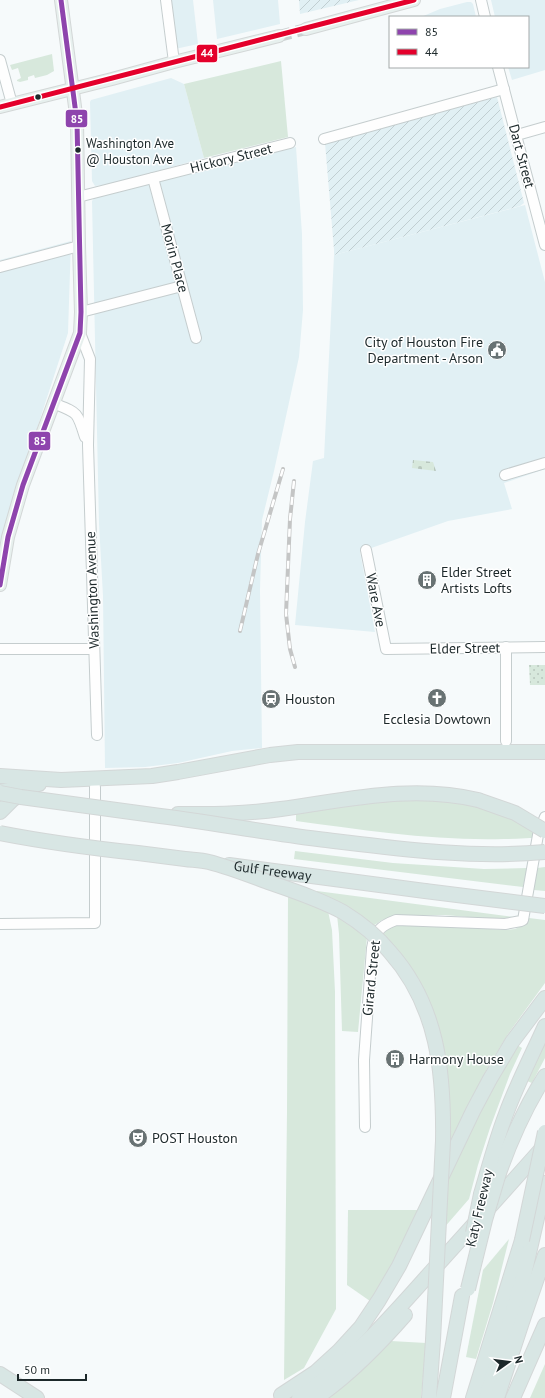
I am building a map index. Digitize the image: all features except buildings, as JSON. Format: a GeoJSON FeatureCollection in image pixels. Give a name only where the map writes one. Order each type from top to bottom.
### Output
{"type":"FeatureCollection","features":[{"type":"Feature","properties":{"kind":"highway"},"geometry":{"type":"LineString","coordinates":[[0,776],[90,783],[165,774],[270,755],[298,752],[545,752]]}},
{"type":"Feature","properties":{"kind":"highway"},"geometry":{"type":"LineString","coordinates":[[0,792],[61,780]]}},
{"type":"Feature","properties":{"kind":"highway"},"geometry":{"type":"LineString","coordinates":[[0,812],[12,800],[26,790],[43,783]]}},
{"type":"Feature","properties":{"kind":"highway"},"geometry":{"type":"LineString","coordinates":[[0,792],[51,801],[282,834],[408,850],[487,854],[545,852]]}},
{"type":"Feature","properties":{"kind":"highway"},"geometry":{"type":"LineString","coordinates":[[153,815],[239,813],[281,809],[368,796],[436,793],[461,796],[497,806],[522,817],[545,831]]}},
{"type":"Feature","properties":{"kind":"highway","name":"Gulf Freeway"},"geometry":{"type":"LineString","coordinates":[[0,833],[68,844],[545,906]]}},
{"type":"Feature","properties":{"kind":"highway"},"geometry":{"type":"LineString","coordinates":[[209,862],[297,892],[344,913],[364,927],[386,947],[404,969],[420,996],[433,1032],[439,1063],[442,1096],[443,1142],[429,1398]]}},
{"type":"Feature","properties":{"kind":"highway"},"geometry":{"type":"LineString","coordinates":[[281,1395],[316,1372],[339,1351],[361,1327],[379,1300],[399,1266],[490,1079],[512,1042],[545,998]]}},
{"type":"Feature","properties":{"kind":"highway","name":"Katy Freeway"},"geometry":{"type":"LineString","coordinates":[[465,1293],[471,1244],[481,1194],[493,1152],[506,1114],[545,1026]]}},
{"type":"Feature","properties":{"kind":"highway"},"geometry":{"type":"LineString","coordinates":[[443,1398],[453,1343],[465,1293],[499,1173],[518,1126],[545,1076]]}},
{"type":"Feature","properties":{"kind":"highway"},"geometry":{"type":"LineString","coordinates":[[473,1398],[522,1240],[545,1132]]}},
{"type":"Feature","properties":{"kind":"highway"},"geometry":{"type":"LineString","coordinates":[[299,1398],[326,1379],[382,1326],[545,1145]]}},
{"type":"Feature","properties":{"kind":"highway"},"geometry":{"type":"LineString","coordinates":[[316,1398],[334,1386],[377,1346],[545,1157]]}},
{"type":"Feature","properties":{"kind":"highway"},"geometry":{"type":"LineString","coordinates":[[486,1398],[518,1296],[545,1183]]}},
{"type":"Feature","properties":{"kind":"highway"},"geometry":{"type":"LineString","coordinates":[[497,1398],[522,1319],[545,1255]]}},
{"type":"Feature","properties":{"kind":"highway"},"geometry":{"type":"LineString","coordinates":[[513,1398],[545,1325]]}},
{"type":"Feature","properties":{"kind":"highway"},"geometry":{"type":"LineString","coordinates":[[0,1374],[13,1383],[40,1397]]}},
{"type":"Feature","properties":{"kind":"main road","name":"Washington Avenue"},"geometry":{"type":"LineString","coordinates":[[61,0],[74,89],[77,122],[78,246],[81,312],[80,334]]}},
{"type":"Feature","properties":{"kind":"main road"},"geometry":{"type":"LineString","coordinates":[[306,29],[414,0]]}},
{"type":"Feature","properties":{"kind":"main road"},"geometry":{"type":"LineString","coordinates":[[6,105],[279,36]]}},
{"type":"Feature","properties":{"kind":"main road"},"geometry":{"type":"LineString","coordinates":[[0,584],[8,537],[23,485],[80,334]]}},
{"type":"Feature","properties":{"kind":"street"},"geometry":{"type":"LineString","coordinates":[[166,0],[174,62]]}},
{"type":"Feature","properties":{"kind":"street"},"geometry":{"type":"LineString","coordinates":[[481,0],[485,16]]}},
{"type":"Feature","properties":{"kind":"street"},"geometry":{"type":"LineString","coordinates":[[0,60],[6,105]]}},
{"type":"Feature","properties":{"kind":"street","name":"Dart Street"},"geometry":{"type":"LineString","coordinates":[[498,68],[545,245]]}},
{"type":"Feature","properties":{"kind":"street"},"geometry":{"type":"LineString","coordinates":[[324,139],[504,89]]}},
{"type":"Feature","properties":{"kind":"street"},"geometry":{"type":"LineString","coordinates":[[517,135],[545,127]]}},
{"type":"Feature","properties":{"kind":"street","name":"Hickory Street"},"geometry":{"type":"LineString","coordinates":[[78,197],[290,143]]}},
{"type":"Feature","properties":{"kind":"street","name":"Morin Place"},"geometry":{"type":"LineString","coordinates":[[153,178],[196,338]]}},
{"type":"Feature","properties":{"kind":"street"},"geometry":{"type":"LineString","coordinates":[[0,267],[78,246]]}},
{"type":"Feature","properties":{"kind":"street"},"geometry":{"type":"LineString","coordinates":[[81,312],[182,286]]}},
{"type":"Feature","properties":{"kind":"street","name":"Washington Avenue"},"geometry":{"type":"LineString","coordinates":[[80,334],[90,359],[88,445],[97,736]]}},
{"type":"Feature","properties":{"kind":"street","name":"Washington Avenue"},"geometry":{"type":"LineString","coordinates":[[54,403],[74,411],[78,416],[88,445]]}},
{"type":"Feature","properties":{"kind":"street"},"geometry":{"type":"LineString","coordinates":[[505,475],[545,463]]}},
{"type":"Feature","properties":{"kind":"street","name":"Ware Ave"},"geometry":{"type":"LineString","coordinates":[[366,550],[386,649]]}},
{"type":"Feature","properties":{"kind":"street"},"geometry":{"type":"LineString","coordinates":[[506,647],[506,742]]}},
{"type":"Feature","properties":{"kind":"street","name":"Elder Street"},"geometry":{"type":"LineString","coordinates":[[386,649],[545,647]]}},
{"type":"Feature","properties":{"kind":"street"},"geometry":{"type":"LineString","coordinates":[[0,649],[94,649]]}},
{"type":"Feature","properties":{"kind":"street"},"geometry":{"type":"LineString","coordinates":[[0,924],[95,923],[90,783]]}},
{"type":"Feature","properties":{"kind":"street","name":"Girard Street"},"geometry":{"type":"LineString","coordinates":[[365,1128],[364,1060],[372,948],[373,941],[379,930],[382,926],[396,920],[510,924],[518,923],[523,920],[538,835],[545,817]]}},
{"type":"Feature","properties":{"kind":"shaded area"},"geometry":{"type":"Polygon","coordinates":[[[169,0],[193,0],[198,44],[175,49],[169,0]]]}},
{"type":"Feature","properties":{"kind":"shaded area"},"geometry":{"type":"Polygon","coordinates":[[[213,0],[278,0],[280,24],[217,39],[213,0]]]}},
{"type":"Feature","properties":{"kind":"shaded area"},"geometry":{"type":"Polygon","coordinates":[[[299,0],[359,0],[300,14],[299,0]]]}},
{"type":"Feature","properties":{"kind":"shaded area"},"geometry":{"type":"Polygon","coordinates":[[[491,0],[545,0],[545,70],[512,80],[508,68],[529,68],[529,16],[495,16],[491,0]]]}},
{"type":"Feature","properties":{"kind":"shaded area"},"geometry":{"type":"Polygon","coordinates":[[[471,2],[473,4],[476,16],[423,16],[440,9],[471,2]]]}},
{"type":"Feature","properties":{"kind":"shaded area"},"geometry":{"type":"Polygon","coordinates":[[[171,78],[184,84],[204,158],[110,184],[95,186],[92,181],[91,100],[171,78]]]}},
{"type":"Feature","properties":{"kind":"shaded area"},"geometry":{"type":"Polygon","coordinates":[[[497,97],[524,203],[520,206],[334,255],[325,143],[497,97]]]}},
{"type":"Feature","properties":{"kind":"shaded area"},"geometry":{"type":"Polygon","coordinates":[[[296,147],[302,234],[303,310],[299,357],[262,520],[260,590],[262,748],[232,751],[178,763],[145,767],[105,768],[103,596],[99,524],[92,201],[95,197],[296,147]]]}},
{"type":"Feature","properties":{"kind":"shaded area"},"geometry":{"type":"Polygon","coordinates":[[[525,205],[545,282],[545,469],[504,483],[512,509],[448,521],[360,552],[375,632],[295,625],[305,522],[313,461],[324,458],[334,255],[525,205]]]}},
{"type":"Feature","properties":{"kind":"shaded area"},"geometry":{"type":"Polygon","coordinates":[[[71,241],[68,333],[3,533],[0,549],[0,260],[71,241]]]}},
{"type":"Feature","properties":{"kind":"green space"},"geometry":{"type":"Polygon","coordinates":[[[52,54],[54,71],[47,75],[35,78],[34,75],[28,77],[28,80],[20,82],[17,81],[21,78],[18,68],[12,70],[10,65],[52,54]]]}},
{"type":"Feature","properties":{"kind":"green space"},"geometry":{"type":"Polygon","coordinates":[[[281,61],[288,137],[204,158],[184,84],[281,61]]]}},
{"type":"Feature","properties":{"kind":"green space"},"geometry":{"type":"Polygon","coordinates":[[[413,460],[433,462],[436,471],[412,468],[413,460]]]}},
{"type":"Feature","properties":{"kind":"green space"},"geometry":{"type":"Polygon","coordinates":[[[529,665],[545,665],[545,685],[530,685],[529,665]]]}},
{"type":"Feature","properties":{"kind":"green space"},"geometry":{"type":"Polygon","coordinates":[[[396,799],[467,802],[519,821],[543,837],[478,839],[425,837],[296,821],[296,812],[396,799]]]}},
{"type":"Feature","properties":{"kind":"green space"},"geometry":{"type":"Polygon","coordinates":[[[295,851],[393,863],[484,869],[527,868],[523,887],[294,859],[295,851]]]}},
{"type":"Feature","properties":{"kind":"green space"},"geometry":{"type":"Polygon","coordinates":[[[545,867],[545,891],[534,890],[537,868],[545,867]]]}},
{"type":"Feature","properties":{"kind":"green space"},"geometry":{"type":"Polygon","coordinates":[[[317,891],[513,917],[502,920],[445,915],[394,916],[382,920],[373,926],[316,894],[317,891]]]}},
{"type":"Feature","properties":{"kind":"green space"},"geometry":{"type":"Polygon","coordinates":[[[288,895],[328,911],[332,930],[335,992],[336,1309],[304,1368],[284,1380],[287,1111],[288,895]]]}},
{"type":"Feature","properties":{"kind":"green space"},"geometry":{"type":"Polygon","coordinates":[[[337,915],[367,937],[358,1032],[342,1031],[337,915]]]}},
{"type":"Feature","properties":{"kind":"green space"},"geometry":{"type":"Polygon","coordinates":[[[529,918],[545,920],[545,983],[508,1034],[488,1067],[468,1105],[448,1149],[439,1032],[383,934],[391,927],[399,925],[504,930],[515,929],[523,925],[529,918]]]}},
{"type":"Feature","properties":{"kind":"green space"},"geometry":{"type":"Polygon","coordinates":[[[545,1041],[545,1058],[532,1083],[527,1081],[545,1041]]]}},
{"type":"Feature","properties":{"kind":"green space"},"geometry":{"type":"Polygon","coordinates":[[[517,1045],[522,1048],[510,1074],[490,1128],[469,1199],[443,1229],[446,1184],[496,1080],[517,1045]]]}},
{"type":"Feature","properties":{"kind":"green space"},"geometry":{"type":"Polygon","coordinates":[[[348,1210],[419,1210],[388,1272],[370,1301],[347,1285],[348,1210]]]}},
{"type":"Feature","properties":{"kind":"green space"},"geometry":{"type":"Polygon","coordinates":[[[509,1239],[493,1303],[476,1359],[466,1357],[483,1270],[509,1239]]]}},
{"type":"Feature","properties":{"kind":"green space"},"geometry":{"type":"Polygon","coordinates":[[[391,1341],[426,1343],[421,1398],[322,1398],[383,1345],[391,1341]]]}},
{"type":"Feature","properties":{"kind":"green space"},"geometry":{"type":"Polygon","coordinates":[[[545,1364],[545,1398],[530,1398],[545,1364]]]}},
{"type":"Feature","properties":{"kind":"tunnel"},"geometry":{"type":"LineString","coordinates":[[279,36],[306,29]]}},
{"type":"Feature","properties":{"kind":"railway"},"geometry":{"type":"LineString","coordinates":[[240,631],[258,554],[283,469]]}},
{"type":"Feature","properties":{"kind":"railway"},"geometry":{"type":"LineString","coordinates":[[294,481],[290,519],[286,614],[290,649],[295,667]]}},
{"type":"Feature","properties":{"kind":"transit line","name":"85"},"geometry":{"type":"LineString","coordinates":[[0,585],[8,537],[23,485],[80,333],[81,312],[77,122],[61,0]]}},
{"type":"Feature","properties":{"kind":"transit line","name":"44"},"geometry":{"type":"LineString","coordinates":[[0,107],[414,0]]}},
{"type":"Feature","properties":{"kind":"place","name":"Washington Ave @ Houston Ave"},"geometry":{"type":"Point","coordinates":[78,150]}},
{"type":"Feature","properties":{"kind":"place","name":"City of Houston Fire Department - Arson"},"geometry":{"type":"Point","coordinates":[497,350]}},
{"type":"Feature","properties":{"kind":"place","name":"Elder Street Artists Lofts"},"geometry":{"type":"Point","coordinates":[427,580]}},
{"type":"Feature","properties":{"kind":"place","name":"Ecclesia Dowtown"},"geometry":{"type":"Point","coordinates":[437,698]}},
{"type":"Feature","properties":{"kind":"place","name":"Houston"},"geometry":{"type":"Point","coordinates":[271,699]}},
{"type":"Feature","properties":{"kind":"place","name":"Harmony House"},"geometry":{"type":"Point","coordinates":[395,1059]}},
{"type":"Feature","properties":{"kind":"place","name":"POST Houston"},"geometry":{"type":"Point","coordinates":[138,1138]}}]}
